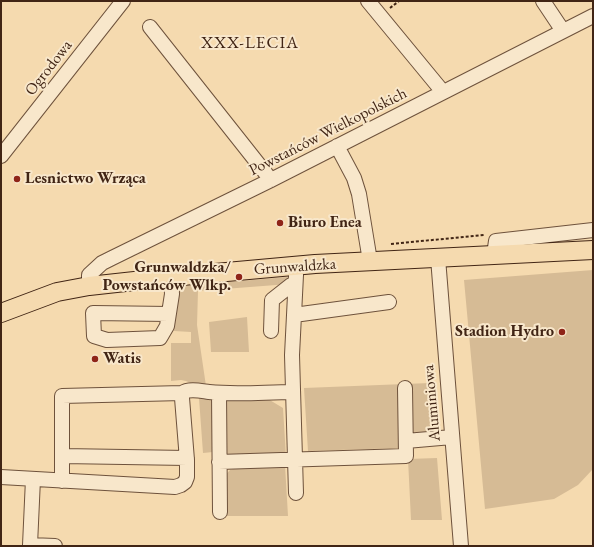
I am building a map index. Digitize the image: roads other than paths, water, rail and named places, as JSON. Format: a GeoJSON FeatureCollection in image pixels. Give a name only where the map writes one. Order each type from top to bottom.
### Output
{"type":"FeatureCollection","features":[{"type":"Feature","properties":{"kind":"main road","name":"Grunwaldzka"},"geometry":{"type":"LineString","coordinates":[[1,313],[57,292],[89,286],[171,277],[295,266],[593,250]]}},
{"type":"Feature","properties":{"kind":"street","name":"Ogrodowa"},"geometry":{"type":"LineString","coordinates":[[1,156],[123,1]]}},
{"type":"Feature","properties":{"kind":"street"},"geometry":{"type":"LineString","coordinates":[[368,1],[443,92]]}},
{"type":"Feature","properties":{"kind":"street"},"geometry":{"type":"LineString","coordinates":[[543,1],[563,31]]}},
{"type":"Feature","properties":{"kind":"street","name":"Powstańców Wielkopolskich"},"geometry":{"type":"LineString","coordinates":[[89,286],[89,275],[102,263],[272,180],[593,16]]}},
{"type":"Feature","properties":{"kind":"street"},"geometry":{"type":"LineString","coordinates":[[150,27],[272,180]]}},
{"type":"Feature","properties":{"kind":"street"},"geometry":{"type":"LineString","coordinates":[[337,146],[354,178],[359,194],[370,262]]}},
{"type":"Feature","properties":{"kind":"street"},"geometry":{"type":"LineString","coordinates":[[494,255],[496,241],[593,230]]}},
{"type":"Feature","properties":{"kind":"street","name":"Aluminiowa"},"geometry":{"type":"LineString","coordinates":[[438,258],[461,546]]}},
{"type":"Feature","properties":{"kind":"street"},"geometry":{"type":"LineString","coordinates":[[295,266],[292,355],[296,494]]}},
{"type":"Feature","properties":{"kind":"street"},"geometry":{"type":"LineString","coordinates":[[169,314],[93,313],[94,336],[107,340],[160,338],[167,326],[169,314],[172,294],[171,277]]}},
{"type":"Feature","properties":{"kind":"street"},"geometry":{"type":"LineString","coordinates":[[271,331],[272,300],[291,285],[295,285]]}},
{"type":"Feature","properties":{"kind":"street"},"geometry":{"type":"LineString","coordinates":[[294,315],[388,302]]}},
{"type":"Feature","properties":{"kind":"street"},"geometry":{"type":"LineString","coordinates":[[219,462],[406,456],[405,388]]}},
{"type":"Feature","properties":{"kind":"street"},"geometry":{"type":"LineString","coordinates":[[62,481],[62,396],[182,394],[185,391],[191,390],[219,393],[293,392]]}},
{"type":"Feature","properties":{"kind":"street"},"geometry":{"type":"LineString","coordinates":[[219,393],[220,512]]}},
{"type":"Feature","properties":{"kind":"street"},"geometry":{"type":"LineString","coordinates":[[1,477],[176,487],[181,485],[185,482],[187,477],[182,394]]}},
{"type":"Feature","properties":{"kind":"street"},"geometry":{"type":"LineString","coordinates":[[406,441],[452,437]]}},
{"type":"Feature","properties":{"kind":"street"},"geometry":{"type":"LineString","coordinates":[[62,456],[187,458]]}},
{"type":"Feature","properties":{"kind":"street"},"geometry":{"type":"LineString","coordinates":[[33,479],[30,545],[55,546]]}},
{"type":"Feature","properties":{"kind":"place","name":"Lesnictwo Wrząca"},"geometry":{"type":"Point","coordinates":[17,179]}},
{"type":"Feature","properties":{"kind":"place","name":"Biuro Enea"},"geometry":{"type":"Point","coordinates":[280,223]}},
{"type":"Feature","properties":{"kind":"place","name":"Grunwaldzka/ Powstańców Wlkp."},"geometry":{"type":"Point","coordinates":[239,277]}},
{"type":"Feature","properties":{"kind":"place","name":"Stadion Hydro"},"geometry":{"type":"Point","coordinates":[562,332]}},
{"type":"Feature","properties":{"kind":"place","name":"Watis"},"geometry":{"type":"Point","coordinates":[95,359]}},
{"type":"Feature","properties":{"kind":"district","name":"XXX-LECIA"},"geometry":{"type":"Point","coordinates":[250,43]}}]}
